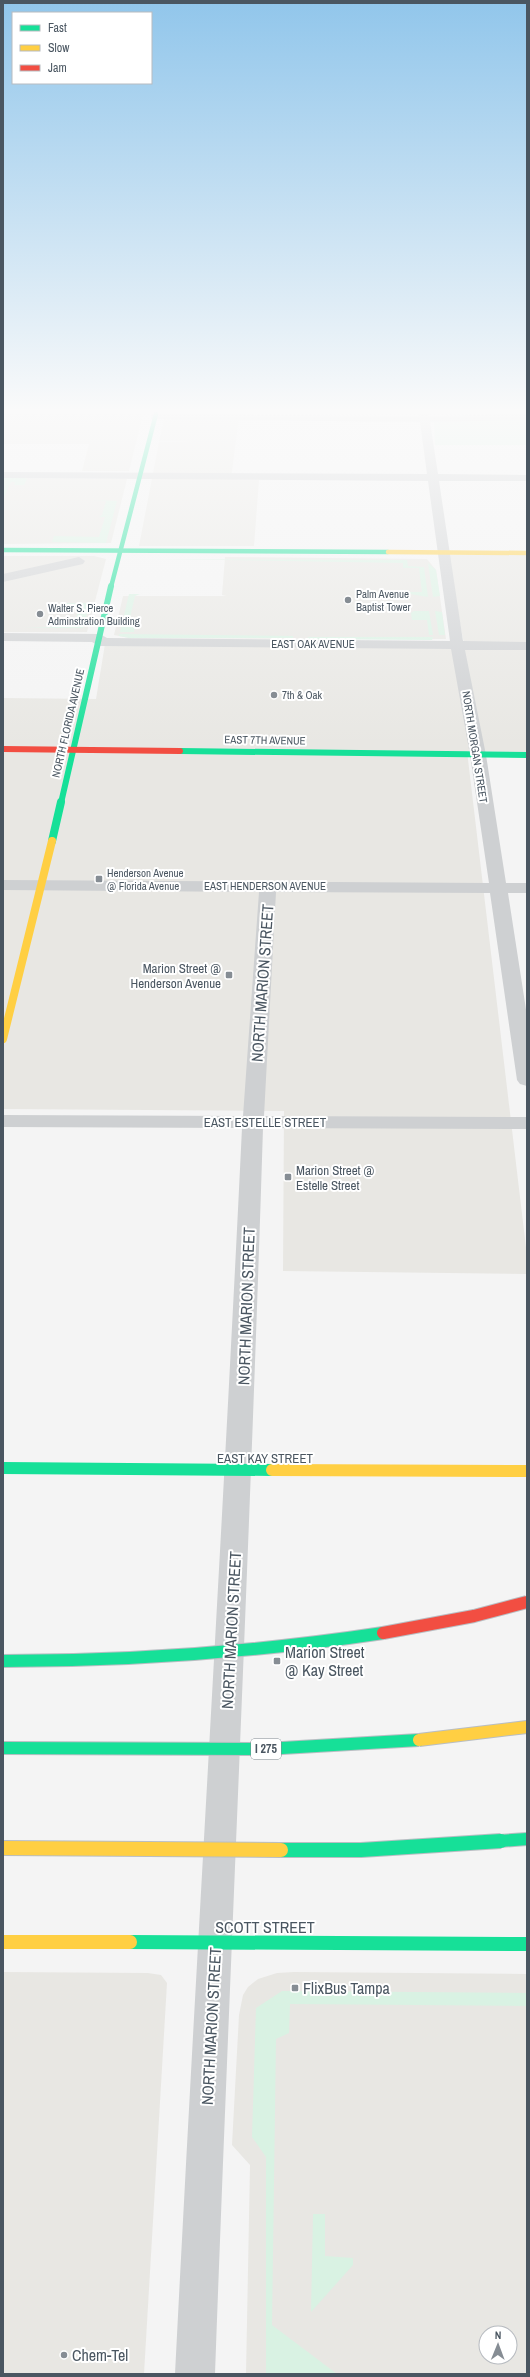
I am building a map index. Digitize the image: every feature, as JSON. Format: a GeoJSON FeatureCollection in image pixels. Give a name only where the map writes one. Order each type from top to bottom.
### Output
{"type":"FeatureCollection","features":[{"type":"Feature","properties":{"kind":"main road","name":"NORTH FLORIDA AVENUE"},"geometry":{"type":"LineString","coordinates":[[3,1039],[74,750],[126,525]]}},
{"type":"Feature","properties":{"kind":"main road"},"geometry":{"type":"LineString","coordinates":[[3,550],[527,553]]}},
{"type":"Feature","properties":{"kind":"main road","name":"EAST 7TH AVENUE"},"geometry":{"type":"LineString","coordinates":[[3,750],[527,755]]}},
{"type":"Feature","properties":{"kind":"main road","name":"EAST KAY STREET"},"geometry":{"type":"LineString","coordinates":[[3,1468],[239,1471],[527,1471]]}},
{"type":"Feature","properties":{"kind":"main road"},"geometry":{"type":"LineString","coordinates":[[3,1661],[136,1661],[264,1651],[327,1643],[430,1625],[527,1602]]}},
{"type":"Feature","properties":{"kind":"main road","name":"I 275"},"geometry":{"type":"LineString","coordinates":[[3,1748],[202,1750],[331,1748],[458,1736],[527,1727]]}},
{"type":"Feature","properties":{"kind":"main road"},"geometry":{"type":"LineString","coordinates":[[3,1848],[361,1850],[527,1839]]}},
{"type":"Feature","properties":{"kind":"main road","name":"SCOTT STREET"},"geometry":{"type":"LineString","coordinates":[[3,1942],[215,1941],[527,1944]]}},
{"type":"Feature","properties":{"kind":"street","name":"NORTH MORGAN STREET"},"geometry":{"type":"LineString","coordinates":[[442,525],[457,645],[478,754],[527,1080]]}},
{"type":"Feature","properties":{"kind":"street"},"geometry":{"type":"LineString","coordinates":[[3,578],[79,561]]}},
{"type":"Feature","properties":{"kind":"street","name":"EAST OAK AVENUE"},"geometry":{"type":"LineString","coordinates":[[3,637],[99,640],[527,646]]}},
{"type":"Feature","properties":{"kind":"street","name":"EAST HENDERSON AVENUE"},"geometry":{"type":"LineString","coordinates":[[3,885],[527,888]]}},
{"type":"Feature","properties":{"kind":"street","name":"NORTH MARION STREET"},"geometry":{"type":"LineString","coordinates":[[195,2374],[239,1471],[253,1122],[268,886]]}},
{"type":"Feature","properties":{"kind":"street","name":"EAST ESTELLE STREET"},"geometry":{"type":"LineString","coordinates":[[3,1121],[527,1123]]}},
{"type":"Feature","properties":{"kind":"shaded area"},"geometry":{"type":"Polygon","coordinates":[[[3,525],[116,525],[111,543],[3,544],[3,525]]]}},
{"type":"Feature","properties":{"kind":"shaded area"},"geometry":{"type":"Polygon","coordinates":[[[143,525],[256,525],[254,546],[139,546],[143,525]]]}},
{"type":"Feature","properties":{"kind":"shaded area"},"geometry":{"type":"Polygon","coordinates":[[[447,555],[527,555],[527,752],[467,751],[527,1256],[527,1274],[283,1271],[284,1111],[3,1109],[3,698],[96,699],[105,644],[465,649],[447,555]]]}},
{"type":"Feature","properties":{"kind":"shaded area"},"geometry":{"type":"Polygon","coordinates":[[[3,556],[94,556],[106,559],[87,632],[3,632],[3,556]]]}},
{"type":"Feature","properties":{"kind":"shaded area"},"geometry":{"type":"Polygon","coordinates":[[[225,557],[427,559],[436,570],[446,639],[129,638],[114,635],[123,596],[226,596],[222,595],[225,557]]]}},
{"type":"Feature","properties":{"kind":"shaded area"},"geometry":{"type":"Polygon","coordinates":[[[3,1972],[148,1973],[161,1975],[167,1983],[144,2374],[3,2374],[3,1972]]]}},
{"type":"Feature","properties":{"kind":"shaded area"},"geometry":{"type":"Polygon","coordinates":[[[294,1972],[527,1974],[527,2374],[246,2374],[250,2165],[232,2145],[239,2015],[243,1995],[248,1987],[258,1979],[277,1973],[294,1972]]]}},
{"type":"Feature","properties":{"kind":"green space"},"geometry":{"type":"Polygon","coordinates":[[[103,525],[111,525],[106,543],[52,542],[54,536],[99,537],[103,525]]]}},
{"type":"Feature","properties":{"kind":"green space"},"geometry":{"type":"Polygon","coordinates":[[[156,559],[407,560],[408,566],[424,567],[428,597],[410,594],[410,592],[422,592],[419,568],[403,568],[403,563],[156,559]]]}},
{"type":"Feature","properties":{"kind":"green space"},"geometry":{"type":"Polygon","coordinates":[[[428,563],[436,570],[440,596],[433,597],[428,563]]]}},
{"type":"Feature","properties":{"kind":"green space"},"geometry":{"type":"Polygon","coordinates":[[[129,594],[140,594],[135,596],[128,626],[135,626],[134,632],[120,632],[129,594]]]}},
{"type":"Feature","properties":{"kind":"green space"},"geometry":{"type":"Polygon","coordinates":[[[62,603],[90,603],[83,628],[23,628],[55,627],[58,619],[76,619],[78,609],[60,609],[62,603]]]}},
{"type":"Feature","properties":{"kind":"green space"},"geometry":{"type":"Polygon","coordinates":[[[414,611],[429,611],[433,635],[429,635],[427,620],[412,620],[411,613],[414,611]]]}},
{"type":"Feature","properties":{"kind":"green space"},"geometry":{"type":"Polygon","coordinates":[[[435,611],[442,612],[445,635],[439,635],[435,611]]]}},
{"type":"Feature","properties":{"kind":"green space"},"geometry":{"type":"Polygon","coordinates":[[[119,634],[293,636],[293,638],[129,638],[119,636],[119,634]]]}},
{"type":"Feature","properties":{"kind":"green space"},"geometry":{"type":"Polygon","coordinates":[[[307,637],[433,637],[432,640],[310,639],[307,637]]]}},
{"type":"Feature","properties":{"kind":"green space"},"geometry":{"type":"Polygon","coordinates":[[[282,1991],[527,1993],[527,2006],[290,2004],[289,2033],[276,2039],[272,2325],[337,2374],[266,2374],[266,2157],[252,2137],[256,2008],[282,1991]]]}},
{"type":"Feature","properties":{"kind":"green space"},"geometry":{"type":"Polygon","coordinates":[[[313,2214],[325,2214],[325,2256],[353,2258],[353,2265],[311,2312],[313,2214]]]}},
{"type":"Feature","properties":{"kind":"traffic: fast"},"geometry":{"type":"LineString","coordinates":[[52,841],[126,525]]}},
{"type":"Feature","properties":{"kind":"traffic: fast"},"geometry":{"type":"LineString","coordinates":[[3,550],[388,552]]}},
{"type":"Feature","properties":{"kind":"traffic: fast"},"geometry":{"type":"LineString","coordinates":[[180,751],[527,755]]}},
{"type":"Feature","properties":{"kind":"traffic: fast"},"geometry":{"type":"LineString","coordinates":[[3,1468],[272,1470]]}},
{"type":"Feature","properties":{"kind":"traffic: fast"},"geometry":{"type":"LineString","coordinates":[[3,1661],[99,1660],[194,1655],[288,1646],[383,1633]]}},
{"type":"Feature","properties":{"kind":"traffic: fast"},"geometry":{"type":"LineString","coordinates":[[3,1748],[265,1749],[419,1740]]}},
{"type":"Feature","properties":{"kind":"traffic: fast"},"geometry":{"type":"LineString","coordinates":[[281,1850],[361,1850],[527,1839]]}},
{"type":"Feature","properties":{"kind":"traffic: fast"},"geometry":{"type":"LineString","coordinates":[[130,1942],[527,1944]]}},
{"type":"Feature","properties":{"kind":"traffic: slow"},"geometry":{"type":"LineString","coordinates":[[388,552],[527,553]]}},
{"type":"Feature","properties":{"kind":"traffic: slow"},"geometry":{"type":"LineString","coordinates":[[3,1039],[52,841]]}},
{"type":"Feature","properties":{"kind":"traffic: slow"},"geometry":{"type":"LineString","coordinates":[[272,1470],[527,1471]]}},
{"type":"Feature","properties":{"kind":"traffic: slow"},"geometry":{"type":"LineString","coordinates":[[419,1740],[527,1727]]}},
{"type":"Feature","properties":{"kind":"traffic: slow"},"geometry":{"type":"LineString","coordinates":[[3,1848],[281,1850]]}},
{"type":"Feature","properties":{"kind":"traffic: slow"},"geometry":{"type":"LineString","coordinates":[[3,1942],[130,1942]]}},
{"type":"Feature","properties":{"kind":"traffic: jam"},"geometry":{"type":"LineString","coordinates":[[3,749],[180,751]]}},
{"type":"Feature","properties":{"kind":"traffic: jam"},"geometry":{"type":"LineString","coordinates":[[383,1633],[474,1616],[527,1602]]}},
{"type":"Feature","properties":{"kind":"place","name":"Palm Avenue Baptist Tower"},"geometry":{"type":"Point","coordinates":[348,600]}},
{"type":"Feature","properties":{"kind":"place","name":"Walter S. Pierce Adminstration Building"},"geometry":{"type":"Point","coordinates":[40,614]}},
{"type":"Feature","properties":{"kind":"place","name":"7th & Oak"},"geometry":{"type":"Point","coordinates":[274,695]}},
{"type":"Feature","properties":{"kind":"place","name":"Henderson Avenue @ Florida Avenue"},"geometry":{"type":"Point","coordinates":[99,879]}},
{"type":"Feature","properties":{"kind":"place","name":"Marion Street @ Henderson Avenue"},"geometry":{"type":"Point","coordinates":[229,975]}},
{"type":"Feature","properties":{"kind":"place","name":"Marion Street @ Estelle Street"},"geometry":{"type":"Point","coordinates":[288,1177]}},
{"type":"Feature","properties":{"kind":"place","name":"Marion Street @ Kay Street"},"geometry":{"type":"Point","coordinates":[277,1661]}},
{"type":"Feature","properties":{"kind":"place","name":"FlixBus Tampa"},"geometry":{"type":"Point","coordinates":[295,1988]}},
{"type":"Feature","properties":{"kind":"place","name":"Chem-Tel"},"geometry":{"type":"Point","coordinates":[64,2355]}}]}
